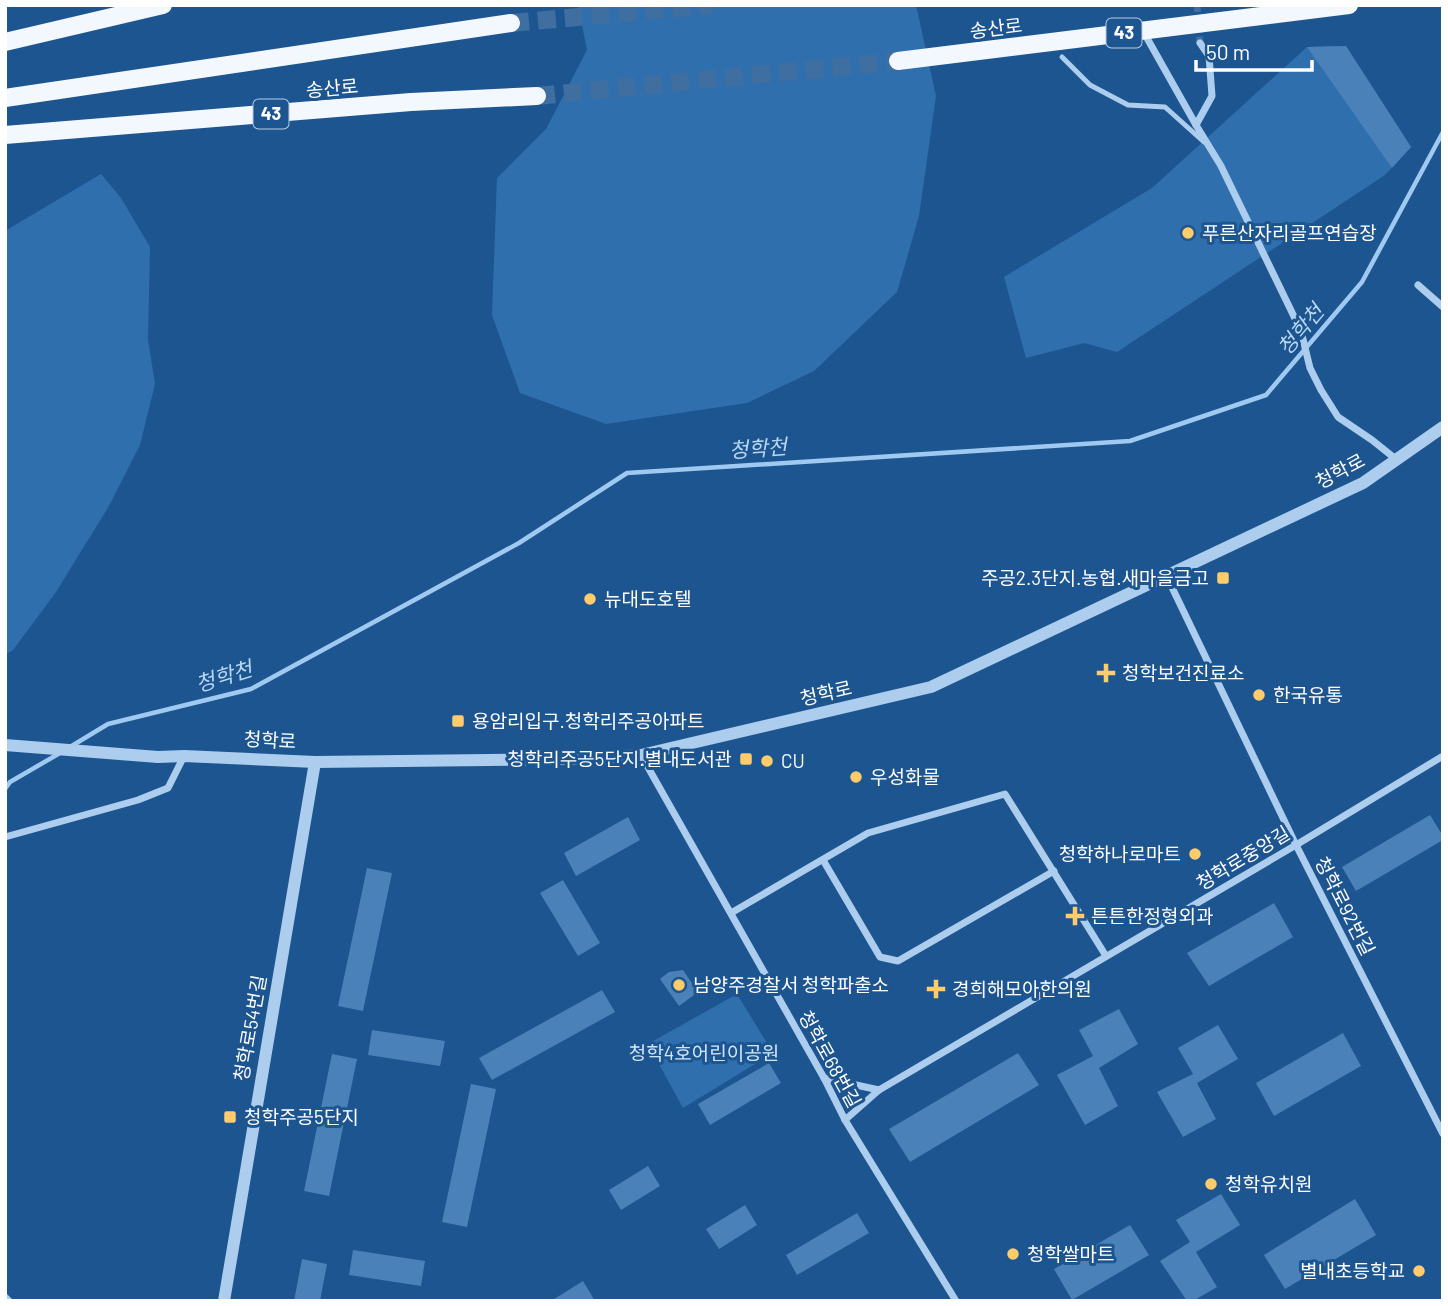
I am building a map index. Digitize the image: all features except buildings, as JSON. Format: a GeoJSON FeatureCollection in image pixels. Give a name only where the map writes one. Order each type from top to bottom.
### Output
{"type":"FeatureCollection","features":[{"type":"Feature","properties":{"kind":"main road"},"geometry":{"type":"LineString","coordinates":[[5,42],[163,5]]}},
{"type":"Feature","properties":{"kind":"main road","name":"송산로"},"geometry":{"type":"LineString","coordinates":[[898,61],[1349,5]]}},
{"type":"Feature","properties":{"kind":"main road","name":"송산로"},"geometry":{"type":"LineString","coordinates":[[5,98],[511,23]]}},
{"type":"Feature","properties":{"kind":"main road","name":"송산로"},"geometry":{"type":"LineString","coordinates":[[5,135],[411,102],[537,96]]}},
{"type":"Feature","properties":{"kind":"street"},"geometry":{"type":"LineString","coordinates":[[1143,30],[1222,166],[1301,331],[1310,368],[1338,417],[1397,460]]}},
{"type":"Feature","properties":{"kind":"street"},"geometry":{"type":"LineString","coordinates":[[1196,125],[1212,96],[1209,56],[1200,43]]}},
{"type":"Feature","properties":{"kind":"street"},"geometry":{"type":"LineString","coordinates":[[1418,285],[1443,307]]}},
{"type":"Feature","properties":{"kind":"street","name":"청학로"},"geometry":{"type":"LineString","coordinates":[[5,745],[158,757],[315,762],[569,759],[641,755],[931,687],[1363,483],[1443,427]]}},
{"type":"Feature","properties":{"kind":"street","name":"청학로92번길"},"geometry":{"type":"LineString","coordinates":[[1167,577],[1296,845],[1443,1134]]}},
{"type":"Feature","properties":{"kind":"street","name":"청학로68번길"},"geometry":{"type":"LineString","coordinates":[[641,755],[845,1119],[956,1301]]}},
{"type":"Feature","properties":{"kind":"street"},"geometry":{"type":"LineString","coordinates":[[5,837],[138,800],[168,788],[184,756]]}},
{"type":"Feature","properties":{"kind":"street","name":"청학로중앙길"},"geometry":{"type":"LineString","coordinates":[[845,1119],[879,1090],[1443,756]]}},
{"type":"Feature","properties":{"kind":"street","name":"청학로54번길"},"geometry":{"type":"LineString","coordinates":[[224,1301],[315,762]]}},
{"type":"Feature","properties":{"kind":"street"},"geometry":{"type":"LineString","coordinates":[[731,914],[869,833],[1005,794],[1106,956]]}},
{"type":"Feature","properties":{"kind":"street"},"geometry":{"type":"LineString","coordinates":[[823,860],[880,957],[898,961],[1054,872]]}},
{"type":"Feature","properties":{"kind":"street"},"geometry":{"type":"LineString","coordinates":[[824,1078],[879,1090]]}},
{"type":"Feature","properties":{"kind":"street"},"geometry":{"type":"LineString","coordinates":[[5,1297],[9,1301]]}},
{"type":"Feature","properties":{"kind":"lane"},"geometry":{"type":"LineString","coordinates":[[1062,57],[1090,85],[1128,105],[1165,107],[1211,149]]}},
{"type":"Feature","properties":{"kind":"green space"},"geometry":{"type":"Polygon","coordinates":[[[578,5],[916,5],[936,96],[919,216],[897,292],[814,371],[747,403],[606,424],[520,393],[492,315],[497,178],[546,129],[587,50],[578,5]]]}},
{"type":"Feature","properties":{"kind":"green space","name":"푸른산자리골프연습장"},"geometry":{"type":"Polygon","coordinates":[[[1346,46],[1411,147],[1385,175],[1117,352],[1084,343],[1026,358],[1004,277],[1152,188],[1307,47],[1346,46]]]}},
{"type":"Feature","properties":{"kind":"green space"},"geometry":{"type":"Polygon","coordinates":[[[101,174],[121,198],[150,247],[148,340],[155,384],[140,445],[109,506],[56,592],[13,650],[5,655],[5,231],[101,174]]]}},
{"type":"Feature","properties":{"kind":"green space","name":"청학4호어린이공원"},"geometry":{"type":"Polygon","coordinates":[[[737,994],[773,1053],[683,1108],[648,1044],[737,994]]]}},
{"type":"Feature","properties":{"kind":"waterway","name":"청학천"},"geometry":{"type":"LineString","coordinates":[[70,747],[108,724],[251,689],[519,543],[627,473],[1130,441],[1266,395],[1362,282],[1443,132]]}},
{"type":"Feature","properties":{"kind":"waterway","name":"청학천"},"geometry":{"type":"LineString","coordinates":[[5,789],[10,782],[60,753]]}},
{"type":"Feature","properties":{"kind":"tunnel"},"geometry":{"type":"LineString","coordinates":[[511,23],[712,5]]}},
{"type":"Feature","properties":{"kind":"tunnel"},"geometry":{"type":"LineString","coordinates":[[1197,5],[1200,43]]}},
{"type":"Feature","properties":{"kind":"tunnel"},"geometry":{"type":"LineString","coordinates":[[537,96],[898,61]]}},
{"type":"Feature","properties":{"kind":"place","name":"푸른산자리골프연습장"},"geometry":{"type":"Point","coordinates":[1188,233]}},
{"type":"Feature","properties":{"kind":"place","name":"주공2.3단지.농협.새마을금고"},"geometry":{"type":"Point","coordinates":[1223,578]}},
{"type":"Feature","properties":{"kind":"place","name":"뉴대도호텔"},"geometry":{"type":"Point","coordinates":[590,599]}},
{"type":"Feature","properties":{"kind":"place","name":"청학보건진료소"},"geometry":{"type":"Point","coordinates":[1106,673]}},
{"type":"Feature","properties":{"kind":"place","name":"한국유통"},"geometry":{"type":"Point","coordinates":[1259,695]}},
{"type":"Feature","properties":{"kind":"place","name":"용암리입구.청학리주공아파트"},"geometry":{"type":"Point","coordinates":[458,721]}},
{"type":"Feature","properties":{"kind":"place","name":"청학리주공5단지.별내도서관"},"geometry":{"type":"Point","coordinates":[746,759]}},
{"type":"Feature","properties":{"kind":"place","name":"CU"},"geometry":{"type":"Point","coordinates":[767,761]}},
{"type":"Feature","properties":{"kind":"place","name":"우성화물"},"geometry":{"type":"Point","coordinates":[856,777]}},
{"type":"Feature","properties":{"kind":"place","name":"청학하나로마트"},"geometry":{"type":"Point","coordinates":[1195,854]}},
{"type":"Feature","properties":{"kind":"place","name":"튼튼한정형외과"},"geometry":{"type":"Point","coordinates":[1075,916]}},
{"type":"Feature","properties":{"kind":"place","name":"남양주경찰서 청학파출소"},"geometry":{"type":"Point","coordinates":[679,985]}},
{"type":"Feature","properties":{"kind":"place","name":"경희해모아한의원"},"geometry":{"type":"Point","coordinates":[936,989]}},
{"type":"Feature","properties":{"kind":"place","name":"청학주공5단지"},"geometry":{"type":"Point","coordinates":[230,1117]}},
{"type":"Feature","properties":{"kind":"place","name":"청학유치원"},"geometry":{"type":"Point","coordinates":[1211,1184]}},
{"type":"Feature","properties":{"kind":"place","name":"청학쌀마트"},"geometry":{"type":"Point","coordinates":[1013,1254]}},
{"type":"Feature","properties":{"kind":"place","name":"별내초등학교"},"geometry":{"type":"Point","coordinates":[1419,1271]}}]}
